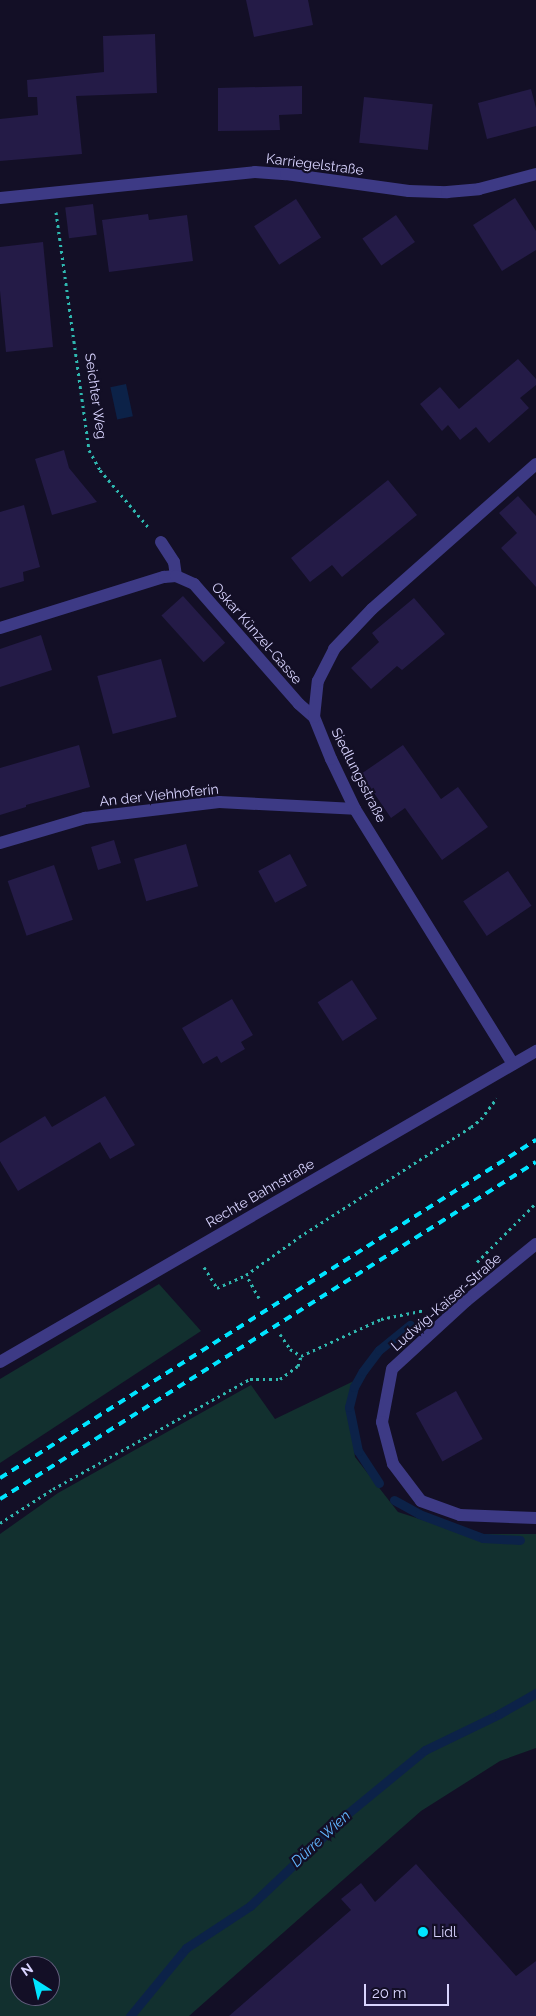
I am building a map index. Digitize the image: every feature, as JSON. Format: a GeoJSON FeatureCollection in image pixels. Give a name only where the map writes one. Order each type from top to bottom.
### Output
{"type":"FeatureCollection","features":[{"type":"Feature","properties":{"kind":"street","name":"Karriegelstraße"},"geometry":{"type":"LineString","coordinates":[[0,198],[53,191],[255,172],[286,174],[409,191],[447,192],[479,188],[536,174]]}},
{"type":"Feature","properties":{"kind":"street","name":"Siedlungsstraße"},"geometry":{"type":"LineString","coordinates":[[513,1064],[356,809],[331,759],[314,717],[318,681],[334,649],[372,609],[536,464]]}},
{"type":"Feature","properties":{"kind":"street"},"geometry":{"type":"LineString","coordinates":[[0,628],[164,577],[176,576],[174,562],[161,542]]}},
{"type":"Feature","properties":{"kind":"street","name":"Oskar Künzel-Gasse"},"geometry":{"type":"LineString","coordinates":[[176,576],[194,584],[299,704],[314,717]]}},
{"type":"Feature","properties":{"kind":"street","name":"An der Viehhoferin"},"geometry":{"type":"LineString","coordinates":[[0,842],[85,818],[219,802],[356,809]]}},
{"type":"Feature","properties":{"kind":"street","name":"Rechte Bahnstraße"},"geometry":{"type":"LineString","coordinates":[[0,1362],[536,1051]]}},
{"type":"Feature","properties":{"kind":"street","name":"Ludwig-Kaiser-Straße"},"geometry":{"type":"LineString","coordinates":[[536,1244],[441,1324],[392,1369],[382,1422],[393,1464],[422,1501],[460,1515],[536,1518]]}},
{"type":"Feature","properties":{"kind":"path","name":"Seichter Weg"},"geometry":{"type":"LineString","coordinates":[[53,191],[88,450],[100,470],[161,542]]}},
{"type":"Feature","properties":{"kind":"path"},"geometry":{"type":"LineString","coordinates":[[217,1288],[246,1275],[299,1236],[471,1127],[481,1119],[498,1095]]}},
{"type":"Feature","properties":{"kind":"path"},"geometry":{"type":"LineString","coordinates":[[473,1266],[536,1203]]}},
{"type":"Feature","properties":{"kind":"path"},"geometry":{"type":"LineString","coordinates":[[246,1275],[259,1298]]}},
{"type":"Feature","properties":{"kind":"path"},"geometry":{"type":"LineString","coordinates":[[0,1523],[53,1490],[250,1380],[280,1379],[298,1366],[301,1356],[381,1319],[425,1310],[432,1304]]}},
{"type":"Feature","properties":{"kind":"path"},"geometry":{"type":"LineString","coordinates":[[425,1310],[441,1324]]}},
{"type":"Feature","properties":{"kind":"path"},"geometry":{"type":"LineString","coordinates":[[280,1334],[290,1349],[301,1356]]}},
{"type":"Feature","properties":{"kind":"green space"},"geometry":{"type":"Polygon","coordinates":[[[159,1284],[201,1331],[0,1463],[0,1379],[159,1284]]]}},
{"type":"Feature","properties":{"kind":"green space"},"geometry":{"type":"Polygon","coordinates":[[[358,1379],[351,1421],[355,1457],[398,1512],[466,1534],[536,1534],[536,1748],[500,1761],[421,1811],[189,2016],[0,2016],[0,1534],[58,1493],[251,1385],[275,1419],[358,1379]]]}},
{"type":"Feature","properties":{"kind":"water"},"geometry":{"type":"Polygon","coordinates":[[[126,384],[133,416],[117,420],[110,387],[126,384]]]}},
{"type":"Feature","properties":{"kind":"building"},"geometry":{"type":"Polygon","coordinates":[[[246,0],[308,0],[313,25],[254,37],[246,0]]]}},
{"type":"Feature","properties":{"kind":"building"},"geometry":{"type":"Polygon","coordinates":[[[155,34],[157,93],[76,96],[82,154],[0,161],[0,119],[38,115],[37,97],[28,97],[27,80],[104,72],[103,36],[155,34]]]}},
{"type":"Feature","properties":{"kind":"building"},"geometry":{"type":"Polygon","coordinates":[[[302,86],[302,114],[279,115],[280,130],[218,131],[218,88],[302,86]]]}},
{"type":"Feature","properties":{"kind":"building"},"geometry":{"type":"Polygon","coordinates":[[[531,89],[536,108],[536,126],[487,139],[478,103],[531,89]]]}},
{"type":"Feature","properties":{"kind":"building"},"geometry":{"type":"Polygon","coordinates":[[[364,97],[433,104],[428,150],[359,143],[364,97]]]}},
{"type":"Feature","properties":{"kind":"building"},"geometry":{"type":"Polygon","coordinates":[[[515,198],[536,231],[536,250],[502,271],[473,225],[515,198]]]}},
{"type":"Feature","properties":{"kind":"building"},"geometry":{"type":"Polygon","coordinates":[[[296,199],[321,238],[279,265],[254,226],[296,199]]]}},
{"type":"Feature","properties":{"kind":"building"},"geometry":{"type":"Polygon","coordinates":[[[93,204],[97,235],[69,238],[65,207],[93,204]]]}},
{"type":"Feature","properties":{"kind":"building"},"geometry":{"type":"Polygon","coordinates":[[[148,214],[149,220],[187,215],[193,261],[109,272],[102,220],[148,214]]]}},
{"type":"Feature","properties":{"kind":"building"},"geometry":{"type":"Polygon","coordinates":[[[396,215],[415,242],[381,266],[362,239],[396,215]]]}},
{"type":"Feature","properties":{"kind":"building"},"geometry":{"type":"Polygon","coordinates":[[[43,242],[53,347],[6,352],[0,291],[0,247],[43,242]]]}},
{"type":"Feature","properties":{"kind":"building"},"geometry":{"type":"Polygon","coordinates":[[[518,359],[536,379],[536,385],[520,398],[529,408],[489,443],[476,427],[460,440],[448,425],[442,431],[420,404],[440,387],[459,409],[518,359]]]}},
{"type":"Feature","properties":{"kind":"building"},"geometry":{"type":"Polygon","coordinates":[[[64,450],[69,468],[97,502],[52,515],[35,459],[64,450]]]}},
{"type":"Feature","properties":{"kind":"building"},"geometry":{"type":"Polygon","coordinates":[[[388,480],[417,515],[342,577],[332,565],[310,582],[291,558],[388,480]]]}},
{"type":"Feature","properties":{"kind":"building"},"geometry":{"type":"Polygon","coordinates":[[[518,496],[536,516],[536,587],[501,548],[517,533],[499,513],[518,496]]]}},
{"type":"Feature","properties":{"kind":"building"},"geometry":{"type":"Polygon","coordinates":[[[24,505],[40,567],[23,572],[24,581],[0,588],[0,512],[24,505]]]}},
{"type":"Feature","properties":{"kind":"building"},"geometry":{"type":"Polygon","coordinates":[[[183,596],[225,643],[204,662],[161,615],[183,596]]]}},
{"type":"Feature","properties":{"kind":"building"},"geometry":{"type":"Polygon","coordinates":[[[414,598],[445,634],[402,670],[397,666],[371,689],[351,668],[379,642],[372,633],[414,598]]]}},
{"type":"Feature","properties":{"kind":"building"},"geometry":{"type":"Polygon","coordinates":[[[41,635],[52,670],[0,687],[0,649],[41,635]]]}},
{"type":"Feature","properties":{"kind":"building"},"geometry":{"type":"Polygon","coordinates":[[[161,659],[177,717],[113,734],[97,676],[161,659]]]}},
{"type":"Feature","properties":{"kind":"building"},"geometry":{"type":"Polygon","coordinates":[[[79,745],[90,787],[26,805],[26,807],[0,815],[0,768],[79,745]]]}},
{"type":"Feature","properties":{"kind":"building"},"geometry":{"type":"Polygon","coordinates":[[[403,745],[441,799],[458,787],[488,827],[442,860],[405,808],[391,818],[361,774],[403,745]]]}},
{"type":"Feature","properties":{"kind":"building"},"geometry":{"type":"Polygon","coordinates":[[[114,840],[121,863],[98,870],[91,847],[114,840]]]}},
{"type":"Feature","properties":{"kind":"building"},"geometry":{"type":"Polygon","coordinates":[[[186,844],[198,886],[146,901],[134,859],[186,844]]]}},
{"type":"Feature","properties":{"kind":"building"},"geometry":{"type":"Polygon","coordinates":[[[290,854],[307,886],[275,903],[258,871],[290,854]]]}},
{"type":"Feature","properties":{"kind":"building"},"geometry":{"type":"Polygon","coordinates":[[[54,865],[73,920],[27,936],[8,881],[54,865]]]}},
{"type":"Feature","properties":{"kind":"building"},"geometry":{"type":"Polygon","coordinates":[[[508,871],[531,906],[487,936],[463,901],[508,871]]]}},
{"type":"Feature","properties":{"kind":"building"},"geometry":{"type":"Polygon","coordinates":[[[352,980],[377,1019],[343,1041],[318,1002],[352,980]]]}},
{"type":"Feature","properties":{"kind":"building"},"geometry":{"type":"Polygon","coordinates":[[[232,999],[253,1035],[241,1042],[245,1049],[221,1063],[217,1056],[203,1064],[182,1028],[232,999]]]}},
{"type":"Feature","properties":{"kind":"building"},"geometry":{"type":"Polygon","coordinates":[[[105,1096],[135,1145],[110,1159],[100,1142],[18,1191],[0,1161],[0,1143],[45,1116],[52,1127],[105,1096]]]}},
{"type":"Feature","properties":{"kind":"building"},"geometry":{"type":"Polygon","coordinates":[[[456,1391],[483,1439],[442,1461],[416,1413],[456,1391]]]}},
{"type":"Feature","properties":{"kind":"building"},"geometry":{"type":"Polygon","coordinates":[[[416,1864],[516,1976],[536,1961],[536,2016],[229,2016],[351,1910],[341,1899],[361,1883],[375,1902],[416,1864]]]}},
{"type":"Feature","properties":{"kind":"waterway"},"geometry":{"type":"LineString","coordinates":[[379,1483],[358,1451],[349,1407],[354,1387],[363,1371],[379,1350],[410,1325]]}},
{"type":"Feature","properties":{"kind":"waterway"},"geometry":{"type":"LineString","coordinates":[[394,1500],[419,1514],[483,1538],[520,1540]]}},
{"type":"Feature","properties":{"kind":"waterway","name":"Dürre Wien"},"geometry":{"type":"LineString","coordinates":[[130,2016],[186,1948],[250,1906],[347,1814],[425,1750],[499,1714],[536,1693]]}},
{"type":"Feature","properties":{"kind":"railway"},"geometry":{"type":"LineString","coordinates":[[0,1478],[536,1140]]}},
{"type":"Feature","properties":{"kind":"railway"},"geometry":{"type":"LineString","coordinates":[[0,1499],[536,1162]]}},
{"type":"Feature","properties":{"kind":"place","name":"Lidl"},"geometry":{"type":"Point","coordinates":[423,1932]}}]}
